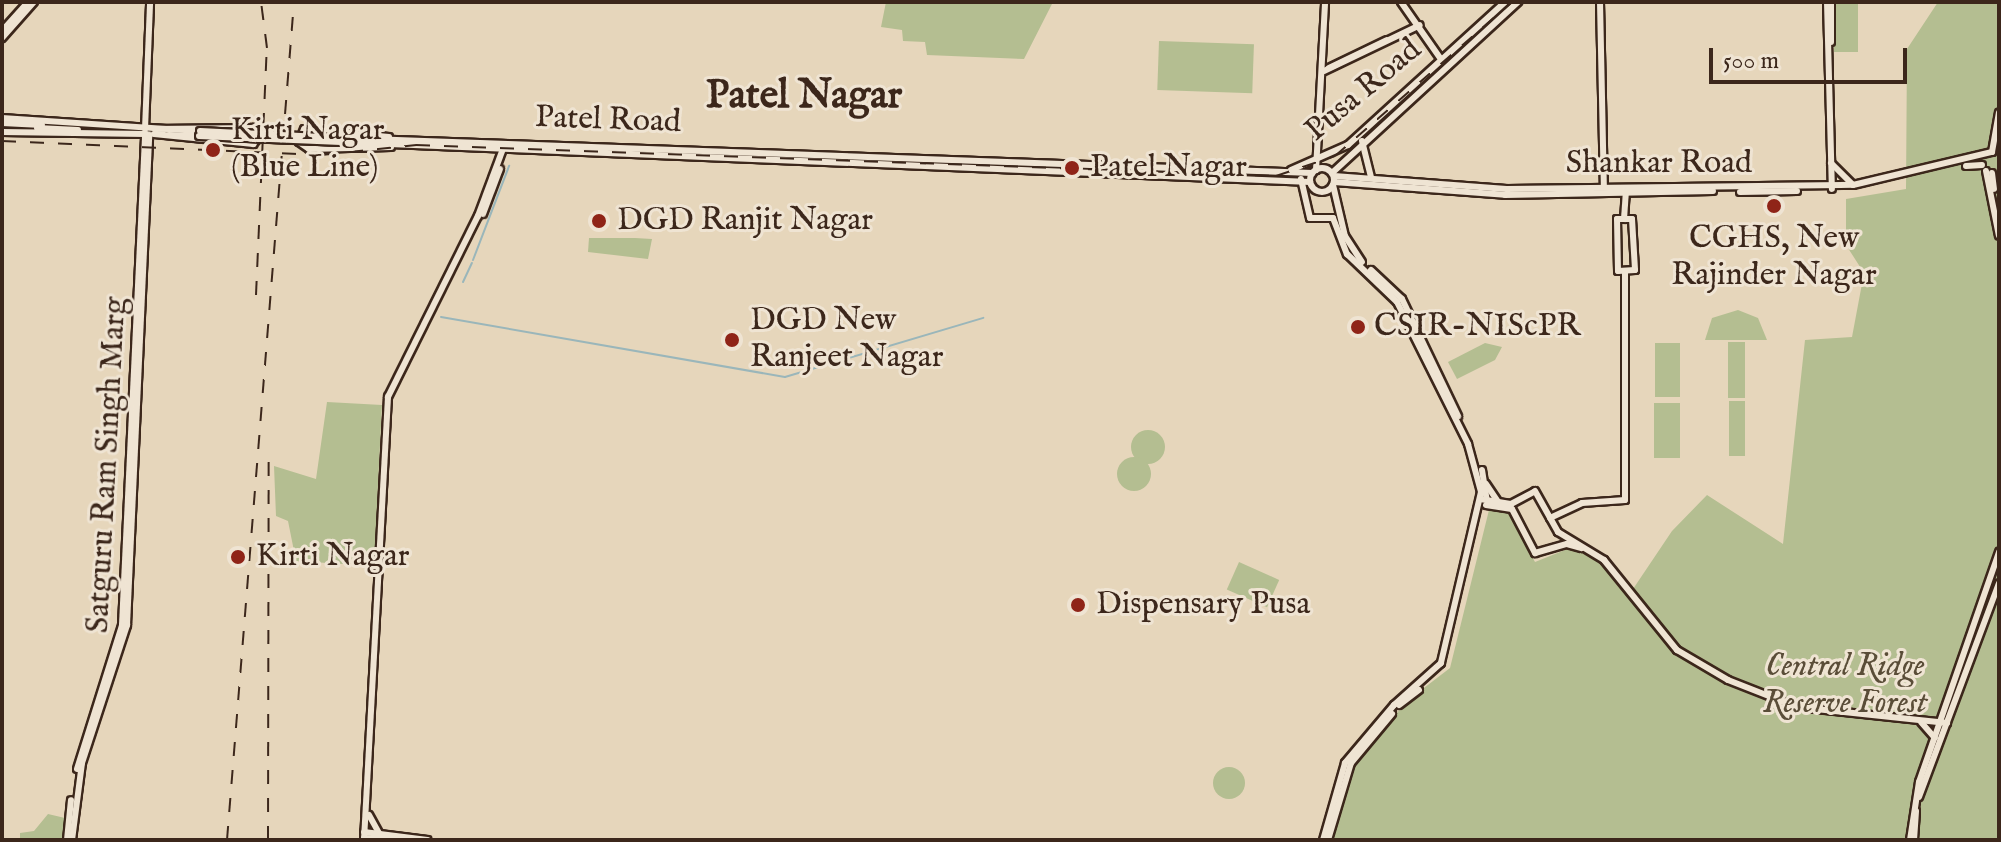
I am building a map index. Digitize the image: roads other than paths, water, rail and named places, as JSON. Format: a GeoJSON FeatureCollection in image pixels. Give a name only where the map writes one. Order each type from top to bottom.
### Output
{"type":"FeatureCollection","features":[{"type":"Feature","properties":{"kind":"main road"},"geometry":{"type":"LineString","coordinates":[[2,38],[5,27],[31,2]]}},
{"type":"Feature","properties":{"kind":"main road","name":"Satguru Ram Singh Marg"},"geometry":{"type":"LineString","coordinates":[[69,840],[82,763],[127,625],[152,2]]}},
{"type":"Feature","properties":{"kind":"main road"},"geometry":{"type":"LineString","coordinates":[[1315,190],[1310,182],[1318,167],[1326,70],[1327,2]]}},
{"type":"Feature","properties":{"kind":"main road"},"geometry":{"type":"LineString","coordinates":[[1402,2],[1442,57]]}},
{"type":"Feature","properties":{"kind":"main road","name":"Pusa Road"},"geometry":{"type":"LineString","coordinates":[[1333,179],[1352,149],[1518,2]]}},
{"type":"Feature","properties":{"kind":"main road"},"geometry":{"type":"LineString","coordinates":[[1600,2],[1604,187]]}},
{"type":"Feature","properties":{"kind":"main road"},"geometry":{"type":"LineString","coordinates":[[1829,2],[1832,187]]}},
{"type":"Feature","properties":{"kind":"main road"},"geometry":{"type":"LineString","coordinates":[[1499,4],[1504,14]]}},
{"type":"Feature","properties":{"kind":"main road","name":"Pusa Road"},"geometry":{"type":"LineString","coordinates":[[1284,172],[1318,167],[1499,4]]}},
{"type":"Feature","properties":{"kind":"main road"},"geometry":{"type":"LineString","coordinates":[[1326,70],[1418,25]]}},
{"type":"Feature","properties":{"kind":"main road"},"geometry":{"type":"LineString","coordinates":[[1999,113],[1995,153],[1988,167],[1999,236]]}},
{"type":"Feature","properties":{"kind":"main road"},"geometry":{"type":"LineString","coordinates":[[2,125],[86,128]]}},
{"type":"Feature","properties":{"kind":"main road"},"geometry":{"type":"LineString","coordinates":[[2,125],[86,128]]}},
{"type":"Feature","properties":{"kind":"main road"},"geometry":{"type":"LineString","coordinates":[[2,125],[398,143]]}},
{"type":"Feature","properties":{"kind":"main road"},"geometry":{"type":"LineString","coordinates":[[253,128],[260,136],[253,144],[149,131],[253,128]]}},
{"type":"Feature","properties":{"kind":"main road"},"geometry":{"type":"LineString","coordinates":[[304,129],[398,143],[309,149],[299,142],[304,129]]}},
{"type":"Feature","properties":{"kind":"main road","name":"Patel Road"},"geometry":{"type":"LineString","coordinates":[[341,140],[1284,172],[1318,167]]}},
{"type":"Feature","properties":{"kind":"main road"},"geometry":{"type":"LineString","coordinates":[[1362,141],[1371,178]]}},
{"type":"Feature","properties":{"kind":"main road"},"geometry":{"type":"LineString","coordinates":[[366,837],[392,399],[462,260],[506,146]]}},
{"type":"Feature","properties":{"kind":"main road","name":"Patel Road"},"geometry":{"type":"LineString","coordinates":[[506,146],[1301,179],[1310,182]]}},
{"type":"Feature","properties":{"kind":"main road"},"geometry":{"type":"LineString","coordinates":[[1352,149],[1365,151]]}},
{"type":"Feature","properties":{"kind":"main road"},"geometry":{"type":"LineString","coordinates":[[1831,163],[1853,185]]}},
{"type":"Feature","properties":{"kind":"main road"},"geometry":{"type":"LineString","coordinates":[[1318,167],[1333,179],[1338,209],[1351,250],[1402,299],[1475,461],[1484,503]]}},
{"type":"Feature","properties":{"kind":"main road"},"geometry":{"type":"LineString","coordinates":[[1988,167],[1999,212]]}},
{"type":"Feature","properties":{"kind":"main road","name":"Shankar Road"},"geometry":{"type":"LineString","coordinates":[[1333,179],[1371,178],[1505,195],[1626,189],[1832,187],[1988,167]]}},
{"type":"Feature","properties":{"kind":"main road","name":"Shankar Road"},"geometry":{"type":"LineString","coordinates":[[1832,187],[1988,167]]}},
{"type":"Feature","properties":{"kind":"main road"},"geometry":{"type":"LineString","coordinates":[[1301,179],[1307,211],[1316,222],[1333,218],[1338,209]]}},
{"type":"Feature","properties":{"kind":"main road"},"geometry":{"type":"LineString","coordinates":[[1307,211],[1315,190],[1333,179]]}},
{"type":"Feature","properties":{"kind":"main road","name":"Shankar Road"},"geometry":{"type":"LineString","coordinates":[[1333,179],[1507,189],[1626,189]]}},
{"type":"Feature","properties":{"kind":"main road"},"geometry":{"type":"LineString","coordinates":[[1335,196],[1345,182]]}},
{"type":"Feature","properties":{"kind":"main road"},"geometry":{"type":"LineString","coordinates":[[1550,518],[1582,503],[1625,500],[1620,219],[1626,189]]}},
{"type":"Feature","properties":{"kind":"main road"},"geometry":{"type":"LineString","coordinates":[[1333,218],[1347,254],[1397,302],[1432,366],[1486,484],[1498,502]]}},
{"type":"Feature","properties":{"kind":"main road"},"geometry":{"type":"LineString","coordinates":[[1620,219],[1632,219],[1635,270],[1621,271]]}},
{"type":"Feature","properties":{"kind":"main road"},"geometry":{"type":"LineString","coordinates":[[1326,840],[1345,763],[1402,696],[1441,663],[1484,503],[1486,484]]}},
{"type":"Feature","properties":{"kind":"main road"},"geometry":{"type":"LineString","coordinates":[[1484,503],[1512,506],[1535,491],[1565,538],[1604,560],[1677,650],[1728,680],[1795,707],[1943,724]]}},
{"type":"Feature","properties":{"kind":"main road"},"geometry":{"type":"LineString","coordinates":[[1484,503],[1498,502],[1512,506],[1533,551],[1567,544],[1590,553],[1676,653],[1729,684],[1793,711],[1924,721],[1943,713]]}},
{"type":"Feature","properties":{"kind":"main road"},"geometry":{"type":"LineString","coordinates":[[1912,840],[1919,782],[1943,724],[1943,713],[1999,552]]}},
{"type":"Feature","properties":{"kind":"main road"},"geometry":{"type":"LineString","coordinates":[[1912,840],[1917,804],[1943,724],[1999,583]]}},
{"type":"Feature","properties":{"kind":"main road"},"geometry":{"type":"LineString","coordinates":[[1924,721],[1935,738]]}},
{"type":"Feature","properties":{"kind":"main road"},"geometry":{"type":"LineString","coordinates":[[366,837],[369,771]]}},
{"type":"Feature","properties":{"kind":"main road"},"geometry":{"type":"LineString","coordinates":[[369,815],[382,838]]}},
{"type":"Feature","properties":{"kind":"main road"},"geometry":{"type":"LineString","coordinates":[[366,837],[427,840]]}},
{"type":"Feature","properties":{"kind":"main road"},"geometry":{"type":"LineString","coordinates":[[382,838],[395,840]]}},
{"type":"Feature","properties":{"kind":"waterway"},"geometry":{"type":"LineString","coordinates":[[473,260],[509,166]]}},
{"type":"Feature","properties":{"kind":"waterway"},"geometry":{"type":"LineString","coordinates":[[463,282],[472,263]]}},
{"type":"Feature","properties":{"kind":"waterway"},"geometry":{"type":"LineString","coordinates":[[441,317],[785,377],[983,318]]}},
{"type":"Feature","properties":{"kind":"railway"},"geometry":{"type":"LineString","coordinates":[[256,295],[267,48],[261,2]]}},
{"type":"Feature","properties":{"kind":"railway"},"geometry":{"type":"LineString","coordinates":[[227,840],[294,2]]}},
{"type":"Feature","properties":{"kind":"railway"},"geometry":{"type":"LineString","coordinates":[[2,141],[321,155],[416,145],[1276,176],[1335,156],[1512,2]]}},
{"type":"Feature","properties":{"kind":"railway"},"geometry":{"type":"LineString","coordinates":[[268,840],[269,456]]}},
{"type":"Feature","properties":{"kind":"place","name":"Kirti Nagar (Blue Line)"},"geometry":{"type":"Point","coordinates":[213,150]}},
{"type":"Feature","properties":{"kind":"place","name":"Patel Nagar"},"geometry":{"type":"Point","coordinates":[1072,168]}},
{"type":"Feature","properties":{"kind":"place","name":"CGHS, New Rajinder Nagar"},"geometry":{"type":"Point","coordinates":[1774,206]}},
{"type":"Feature","properties":{"kind":"place","name":"DGD Ranjit Nagar"},"geometry":{"type":"Point","coordinates":[599,221]}},
{"type":"Feature","properties":{"kind":"place","name":"CSIR-NIScPR"},"geometry":{"type":"Point","coordinates":[1358,327]}},
{"type":"Feature","properties":{"kind":"place","name":"DGD New Ranjeet Nagar"},"geometry":{"type":"Point","coordinates":[732,340]}},
{"type":"Feature","properties":{"kind":"place","name":"Kirti Nagar"},"geometry":{"type":"Point","coordinates":[238,557]}},
{"type":"Feature","properties":{"kind":"place","name":"Dispensary Pusa"},"geometry":{"type":"Point","coordinates":[1078,605]}},
{"type":"Feature","properties":{"kind":"district","name":"Patel Nagar"},"geometry":{"type":"Point","coordinates":[804,97]}},
{"type":"Feature","properties":{"kind":"park label","name":"Central Ridge Reserve Forest"},"geometry":{"type":"Point","coordinates":[1845,686]}}]}
